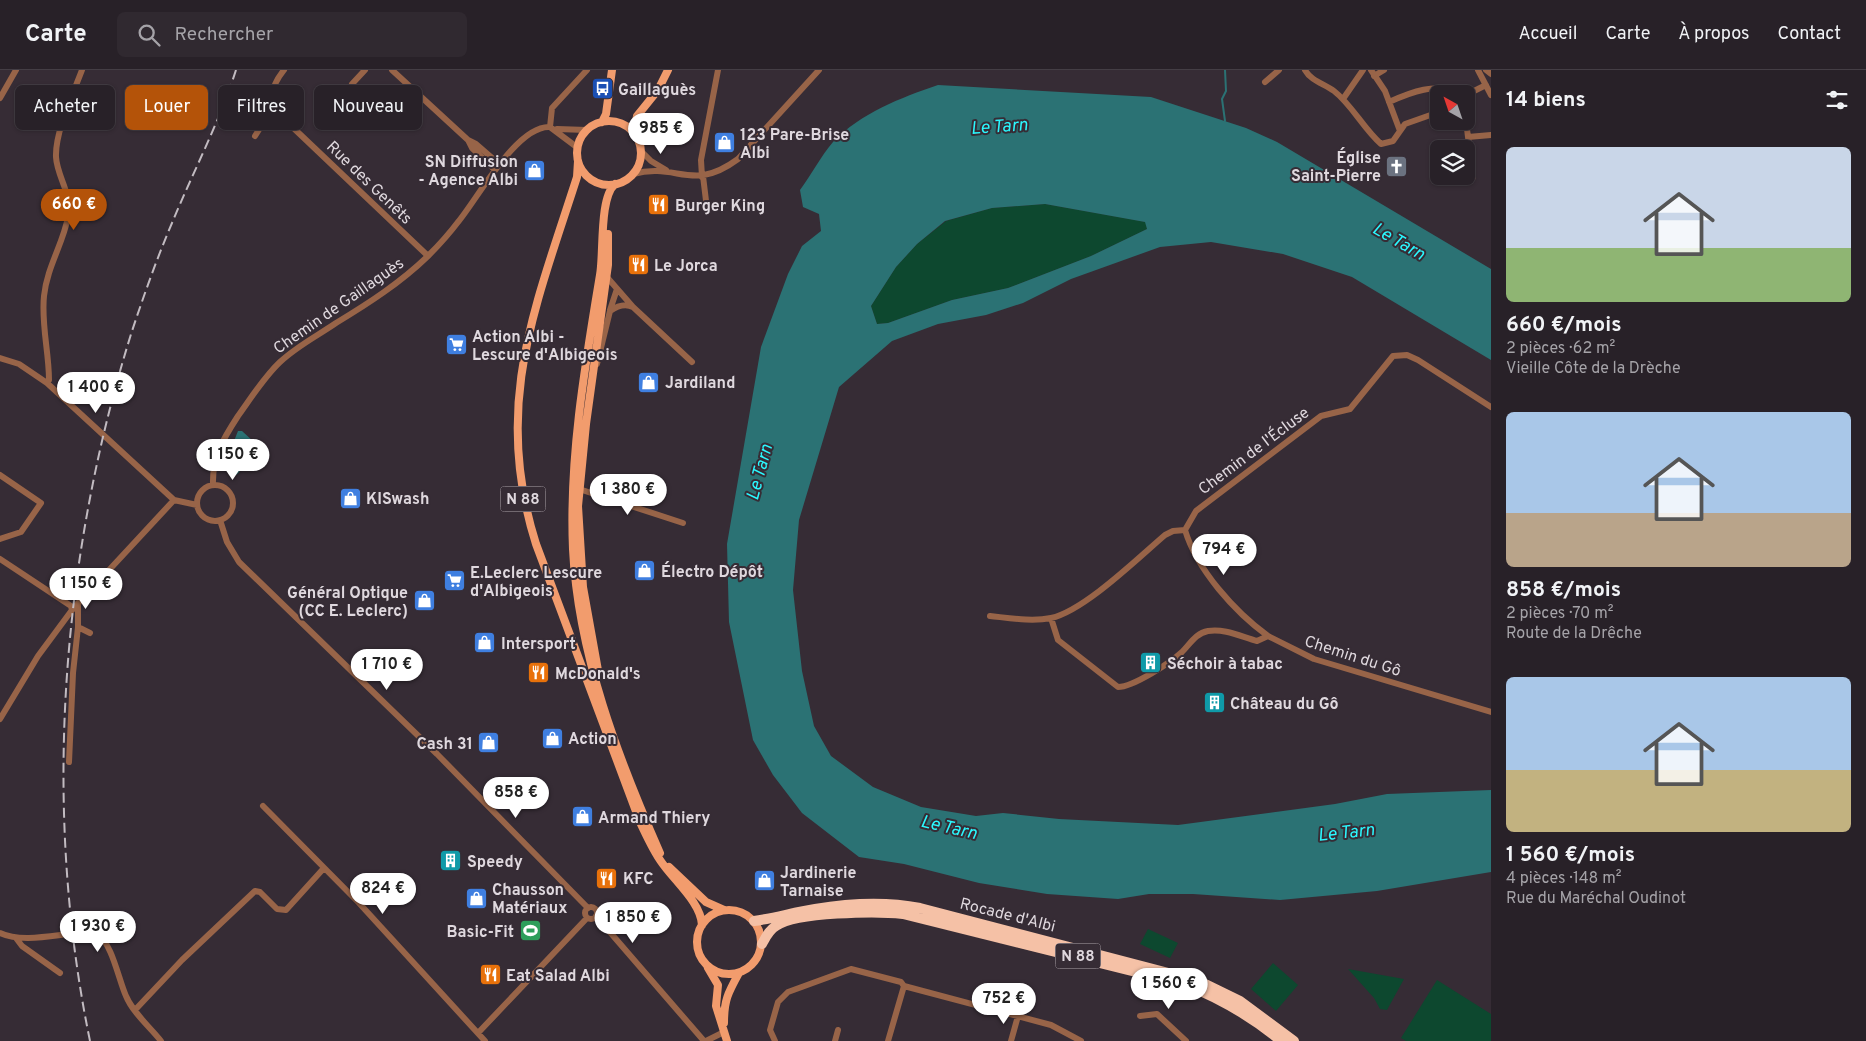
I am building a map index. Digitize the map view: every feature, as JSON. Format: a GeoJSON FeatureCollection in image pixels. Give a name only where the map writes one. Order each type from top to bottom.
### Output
{"type":"FeatureCollection","features":[{"type":"Feature","properties":{"kind":"highway","name":"Rocade d'Albi"},"geometry":{"type":"LineString","coordinates":[[754,921],[817,908],[862,904],[886,903],[920,908],[1199,981],[1240,1001],[1294,1041]]}},
{"type":"Feature","properties":{"kind":"highway","name":"Rocade d'Albi"},"geometry":{"type":"LineString","coordinates":[[762,944],[774,927],[792,920],[874,911],[903,914],[1184,984],[1225,1002],[1252,1018],[1281,1041]]}},
{"type":"Feature","properties":{"kind":"main road"},"geometry":{"type":"LineString","coordinates":[[602,122],[606,114],[612,70]]}},
{"type":"Feature","properties":{"kind":"main road"},"geometry":{"type":"LineString","coordinates":[[634,133],[637,116],[658,90],[668,70]]}},
{"type":"Feature","properties":{"kind":"main road"},"geometry":{"type":"LineString","coordinates":[[615,184],[604,184],[592,180],[578,162],[578,148],[587,130],[602,122],[614,121],[625,125],[634,133],[641,151],[639,163],[633,174],[615,184],[607,194],[602,264],[578,432],[572,513],[574,559],[582,619],[592,668],[603,705],[661,854],[689,888],[706,902],[724,910],[738,911],[754,921],[761,936],[762,944],[755,962],[739,973],[727,993],[724,1003],[724,1032]]}},
{"type":"Feature","properties":{"kind":"main road","name":"N 88"},"geometry":{"type":"LineString","coordinates":[[578,162],[577,178],[531,323],[523,356],[518,390],[517,442],[524,501],[534,538],[634,808],[658,858],[672,878],[698,907],[702,925]]}},
{"type":"Feature","properties":{"kind":"main road"},"geometry":{"type":"LineString","coordinates":[[603,705],[581,573],[579,489],[606,276],[609,241],[606,212]]}},
{"type":"Feature","properties":{"kind":"main road"},"geometry":{"type":"LineString","coordinates":[[724,910],[708,918],[702,925],[697,942],[698,951],[718,985],[716,1006],[727,1041]]}},
{"type":"Feature","properties":{"kind":"main road"},"geometry":{"type":"LineString","coordinates":[[707,966],[722,974],[739,973]]}},
{"type":"Feature","properties":{"kind":"street"},"geometry":{"type":"LineString","coordinates":[[0,98],[16,70]]}},
{"type":"Feature","properties":{"kind":"street"},"geometry":{"type":"LineString","coordinates":[[47,383],[49,372],[44,325],[44,296],[48,276],[69,210],[67,192],[56,158],[58,142],[82,70]]}},
{"type":"Feature","properties":{"kind":"street"},"geometry":{"type":"LineString","coordinates":[[275,85],[284,70]]}},
{"type":"Feature","properties":{"kind":"street"},"geometry":{"type":"LineString","coordinates":[[352,84],[365,70]]}},
{"type":"Feature","properties":{"kind":"street"},"geometry":{"type":"LineString","coordinates":[[392,70],[468,140],[476,144],[497,167]]}},
{"type":"Feature","properties":{"kind":"street"},"geometry":{"type":"LineString","coordinates":[[578,148],[554,128],[552,108],[586,70]]}},
{"type":"Feature","properties":{"kind":"street"},"geometry":{"type":"LineString","coordinates":[[707,209],[701,160],[718,70]]}},
{"type":"Feature","properties":{"kind":"street"},"geometry":{"type":"LineString","coordinates":[[633,174],[648,170],[669,172],[681,176],[703,177],[725,168],[738,159],[819,70]]}},
{"type":"Feature","properties":{"kind":"street"},"geometry":{"type":"LineString","coordinates":[[1265,82],[1279,70]]}},
{"type":"Feature","properties":{"kind":"street"},"geometry":{"type":"LineString","coordinates":[[1305,70],[1314,79],[1333,90],[1343,99],[1381,144],[1392,141],[1405,124],[1430,115]]}},
{"type":"Feature","properties":{"kind":"street"},"geometry":{"type":"LineString","coordinates":[[1343,99],[1363,70]]}},
{"type":"Feature","properties":{"kind":"street"},"geometry":{"type":"LineString","coordinates":[[1384,70],[1373,73],[1389,102],[1400,131]]}},
{"type":"Feature","properties":{"kind":"street"},"geometry":{"type":"LineString","coordinates":[[1478,70],[1491,95]]}},
{"type":"Feature","properties":{"kind":"street"},"geometry":{"type":"LineString","coordinates":[[1486,70],[1491,74]]}},
{"type":"Feature","properties":{"kind":"street"},"geometry":{"type":"LineString","coordinates":[[1475,90],[1485,85]]}},
{"type":"Feature","properties":{"kind":"street"},"geometry":{"type":"LineString","coordinates":[[1389,102],[1420,90],[1430,89]]}},
{"type":"Feature","properties":{"kind":"street","name":"Chemin de Gaillaguès"},"geometry":{"type":"LineString","coordinates":[[213,485],[213,465],[222,440],[276,366],[304,343],[387,292],[428,256],[459,221],[497,167],[529,134],[539,127],[554,128]]}},
{"type":"Feature","properties":{"kind":"street"},"geometry":{"type":"LineString","coordinates":[[554,128],[587,130]]}},
{"type":"Feature","properties":{"kind":"street"},"geometry":{"type":"LineString","coordinates":[[255,136],[259,130]]}},
{"type":"Feature","properties":{"kind":"street","name":"Rue des Genêts"},"geometry":{"type":"LineString","coordinates":[[295,130],[428,256]]}},
{"type":"Feature","properties":{"kind":"street"},"geometry":{"type":"LineString","coordinates":[[1467,130],[1468,140]]}},
{"type":"Feature","properties":{"kind":"street"},"geometry":{"type":"LineString","coordinates":[[1468,137],[1491,135]]}},
{"type":"Feature","properties":{"kind":"street"},"geometry":{"type":"LineString","coordinates":[[641,151],[651,161],[669,172]]}},
{"type":"Feature","properties":{"kind":"street"},"geometry":{"type":"LineString","coordinates":[[606,276],[633,306],[692,362]]}},
{"type":"Feature","properties":{"kind":"street"},"geometry":{"type":"LineString","coordinates":[[589,402],[610,311],[617,289]]}},
{"type":"Feature","properties":{"kind":"street"},"geometry":{"type":"LineString","coordinates":[[610,311],[616,306],[633,306]]}},
{"type":"Feature","properties":{"kind":"street","name":"Chemin de l'Écluse"},"geometry":{"type":"LineString","coordinates":[[1185,530],[1200,507],[1321,416],[1346,412],[1350,409],[1393,356],[1411,356],[1491,407]]}},
{"type":"Feature","properties":{"kind":"street"},"geometry":{"type":"LineString","coordinates":[[0,358],[19,364],[47,383],[174,500],[197,505]]}},
{"type":"Feature","properties":{"kind":"street"},"geometry":{"type":"LineString","coordinates":[[0,475],[41,503],[21,532],[0,539]]}},
{"type":"Feature","properties":{"kind":"street"},"geometry":{"type":"LineString","coordinates":[[213,485],[226,489],[232,501],[229,514],[220,520],[206,519],[199,512],[197,505],[201,492],[213,485]]}},
{"type":"Feature","properties":{"kind":"street"},"geometry":{"type":"LineString","coordinates":[[579,489],[683,523]]}},
{"type":"Feature","properties":{"kind":"street"},"geometry":{"type":"LineString","coordinates":[[0,719],[33,663],[72,610],[174,500]]}},
{"type":"Feature","properties":{"kind":"street"},"geometry":{"type":"LineString","coordinates":[[220,520],[227,542],[239,562],[437,754],[586,909],[595,909],[596,916],[705,1041],[724,1032]]}},
{"type":"Feature","properties":{"kind":"street"},"geometry":{"type":"LineString","coordinates":[[990,616],[1052,618],[1062,614],[1091,596],[1166,535],[1173,531],[1185,530]]}},
{"type":"Feature","properties":{"kind":"street","name":"Chemin du Gô"},"geometry":{"type":"LineString","coordinates":[[1185,530],[1199,558],[1228,601],[1245,618],[1268,636],[1314,659],[1491,712]]}},
{"type":"Feature","properties":{"kind":"street"},"geometry":{"type":"LineString","coordinates":[[0,559],[72,610]]}},
{"type":"Feature","properties":{"kind":"street"},"geometry":{"type":"LineString","coordinates":[[70,762],[78,603]]}},
{"type":"Feature","properties":{"kind":"street"},"geometry":{"type":"LineString","coordinates":[[1052,618],[1058,640],[1118,687],[1127,686],[1158,669],[1178,655],[1196,637],[1204,632],[1217,630],[1257,641],[1268,636]]}},
{"type":"Feature","properties":{"kind":"street"},"geometry":{"type":"LineString","coordinates":[[78,627],[90,633]]}},
{"type":"Feature","properties":{"kind":"street"},"geometry":{"type":"LineString","coordinates":[[263,806],[324,868],[486,1041]]}},
{"type":"Feature","properties":{"kind":"street"},"geometry":{"type":"LineString","coordinates":[[135,1010],[182,960],[256,891],[260,892],[277,910],[286,910],[324,868]]}},
{"type":"Feature","properties":{"kind":"street"},"geometry":{"type":"LineString","coordinates":[[586,909],[584,914],[587,918]]}},
{"type":"Feature","properties":{"kind":"street"},"geometry":{"type":"LineString","coordinates":[[587,918],[592,919],[596,916]]}},
{"type":"Feature","properties":{"kind":"street"},"geometry":{"type":"LineString","coordinates":[[478,1033],[587,918]]}},
{"type":"Feature","properties":{"kind":"street"},"geometry":{"type":"LineString","coordinates":[[0,933],[16,938],[50,937],[88,932],[98,935],[106,944],[126,996],[161,1041]]}},
{"type":"Feature","properties":{"kind":"street"},"geometry":{"type":"LineString","coordinates":[[16,938],[22,946],[60,973]]}},
{"type":"Feature","properties":{"kind":"street"},"geometry":{"type":"LineString","coordinates":[[775,1041],[770,1030],[778,1002],[788,992],[851,969],[901,982],[904,986],[1051,1025],[1081,1041]]}},
{"type":"Feature","properties":{"kind":"street"},"geometry":{"type":"LineString","coordinates":[[888,1041],[904,986]]}},
{"type":"Feature","properties":{"kind":"street"},"geometry":{"type":"LineString","coordinates":[[1140,1016],[1156,1014],[1186,1041]]}},
{"type":"Feature","properties":{"kind":"street"},"geometry":{"type":"LineString","coordinates":[[1011,1041],[1018,1016]]}},
{"type":"Feature","properties":{"kind":"street"},"geometry":{"type":"LineString","coordinates":[[835,1041],[838,1030]]}},
{"type":"Feature","properties":{"kind":"green space"},"geometry":{"type":"Polygon","coordinates":[[[1045,204],[1146,222],[1147,229],[1091,256],[1008,288],[952,300],[888,323],[877,324],[871,306],[896,267],[917,244],[946,221],[992,208],[1045,204]]]}},
{"type":"Feature","properties":{"kind":"green space"},"geometry":{"type":"Polygon","coordinates":[[[1148,929],[1178,943],[1170,958],[1140,944],[1148,929]]]}},
{"type":"Feature","properties":{"kind":"green space"},"geometry":{"type":"Polygon","coordinates":[[[1273,963],[1298,985],[1276,1011],[1251,989],[1273,963]]]}},
{"type":"Feature","properties":{"kind":"green space"},"geometry":{"type":"Polygon","coordinates":[[[1348,969],[1404,979],[1387,1010],[1380,1009],[1374,998],[1348,969]]]}},
{"type":"Feature","properties":{"kind":"green space"},"geometry":{"type":"Polygon","coordinates":[[[1437,980],[1491,1014],[1491,1041],[1406,1041],[1401,1038],[1437,980]]]}},
{"type":"Feature","properties":{"kind":"water","name":"Le Tarn"},"geometry":{"type":"Polygon","coordinates":[[[938,85],[1151,97],[1246,128],[1277,142],[1491,269],[1491,360],[1352,277],[1283,254],[1211,242],[1160,247],[1071,279],[1023,303],[986,315],[938,324],[892,341],[839,387],[799,520],[793,590],[802,671],[814,726],[831,756],[873,787],[921,807],[976,816],[1003,813],[1059,819],[1178,825],[1335,804],[1387,794],[1491,790],[1491,872],[1377,891],[1280,900],[1193,894],[1149,894],[1118,899],[1047,894],[979,883],[904,864],[859,857],[802,813],[773,775],[753,740],[729,622],[727,544],[761,347],[788,274],[802,246],[821,231],[819,214],[803,207],[800,190],[829,147],[844,132],[882,107],[938,85]],[[1045,204],[992,208],[945,221],[917,244],[896,267],[871,306],[877,324],[888,323],[952,300],[1008,288],[1091,256],[1147,229],[1145,222],[1045,204]]]}},
{"type":"Feature","properties":{"kind":"water"},"geometry":{"type":"Polygon","coordinates":[[[238,431],[242,431],[254,442],[255,446],[236,475],[228,470],[232,446],[238,431]]]}},
{"type":"Feature","properties":{"kind":"waterway"},"geometry":{"type":"LineString","coordinates":[[1225,70],[1226,91],[1222,99],[1225,121]]}},
{"type":"Feature","properties":{"kind":"railway"},"geometry":{"type":"LineString","coordinates":[[90,1041],[75,953],[66,864],[63,774],[66,684],[75,594],[89,505],[108,417],[132,331],[161,250],[214,128],[236,70]]}},
{"type":"Feature","properties":{"kind":"place","name":"Gaillaguès"},"geometry":{"type":"Point","coordinates":[602,89]}},
{"type":"Feature","properties":{"kind":"place","name":"123 Pare-Brise Albi"},"geometry":{"type":"Point","coordinates":[724,143]}},
{"type":"Feature","properties":{"kind":"place","name":"Église Saint-Pierre"},"geometry":{"type":"Point","coordinates":[1397,166]}},
{"type":"Feature","properties":{"kind":"place","name":"SN Diffusion - Agence Albi"},"geometry":{"type":"Point","coordinates":[534,170]}},
{"type":"Feature","properties":{"kind":"place","name":"Burger King"},"geometry":{"type":"Point","coordinates":[659,205]}},
{"type":"Feature","properties":{"kind":"place","name":"Le Jorca"},"geometry":{"type":"Point","coordinates":[638,265]}},
{"type":"Feature","properties":{"kind":"place","name":"Action Albi - Lescure d'Albigeois"},"geometry":{"type":"Point","coordinates":[456,345]}},
{"type":"Feature","properties":{"kind":"place","name":"Jardiland"},"geometry":{"type":"Point","coordinates":[649,382]}},
{"type":"Feature","properties":{"kind":"place","name":"KISwash"},"geometry":{"type":"Point","coordinates":[350,498]}},
{"type":"Feature","properties":{"kind":"place","name":"Électro Dépôt"},"geometry":{"type":"Point","coordinates":[645,571]}},
{"type":"Feature","properties":{"kind":"place","name":"E.Leclerc Lescure d'Albigeois"},"geometry":{"type":"Point","coordinates":[454,581]}},
{"type":"Feature","properties":{"kind":"place","name":"Général Optique (CC E. Leclerc)"},"geometry":{"type":"Point","coordinates":[424,601]}},
{"type":"Feature","properties":{"kind":"place","name":"Intersport"},"geometry":{"type":"Point","coordinates":[485,643]}},
{"type":"Feature","properties":{"kind":"place","name":"Séchoir à tabac"},"geometry":{"type":"Point","coordinates":[1151,663]}},
{"type":"Feature","properties":{"kind":"place","name":"McDonald's"},"geometry":{"type":"Point","coordinates":[539,673]}},
{"type":"Feature","properties":{"kind":"place","name":"Château du Gô"},"geometry":{"type":"Point","coordinates":[1214,703]}},
{"type":"Feature","properties":{"kind":"place","name":"Action"},"geometry":{"type":"Point","coordinates":[552,738]}},
{"type":"Feature","properties":{"kind":"place","name":"Cash 31"},"geometry":{"type":"Point","coordinates":[489,743]}},
{"type":"Feature","properties":{"kind":"place","name":"Armand Thiery"},"geometry":{"type":"Point","coordinates":[582,817]}},
{"type":"Feature","properties":{"kind":"place","name":"Speedy"},"geometry":{"type":"Point","coordinates":[451,861]}},
{"type":"Feature","properties":{"kind":"place","name":"KFC"},"geometry":{"type":"Point","coordinates":[607,878]}},
{"type":"Feature","properties":{"kind":"place","name":"Jardinerie Tarnaise"},"geometry":{"type":"Point","coordinates":[764,881]}},
{"type":"Feature","properties":{"kind":"place","name":"Chausson Matériaux"},"geometry":{"type":"Point","coordinates":[476,898]}},
{"type":"Feature","properties":{"kind":"place","name":"Basic-Fit"},"geometry":{"type":"Point","coordinates":[530,931]}},
{"type":"Feature","properties":{"kind":"place","name":"Eat Salad Albi"},"geometry":{"type":"Point","coordinates":[490,975]}}]}
